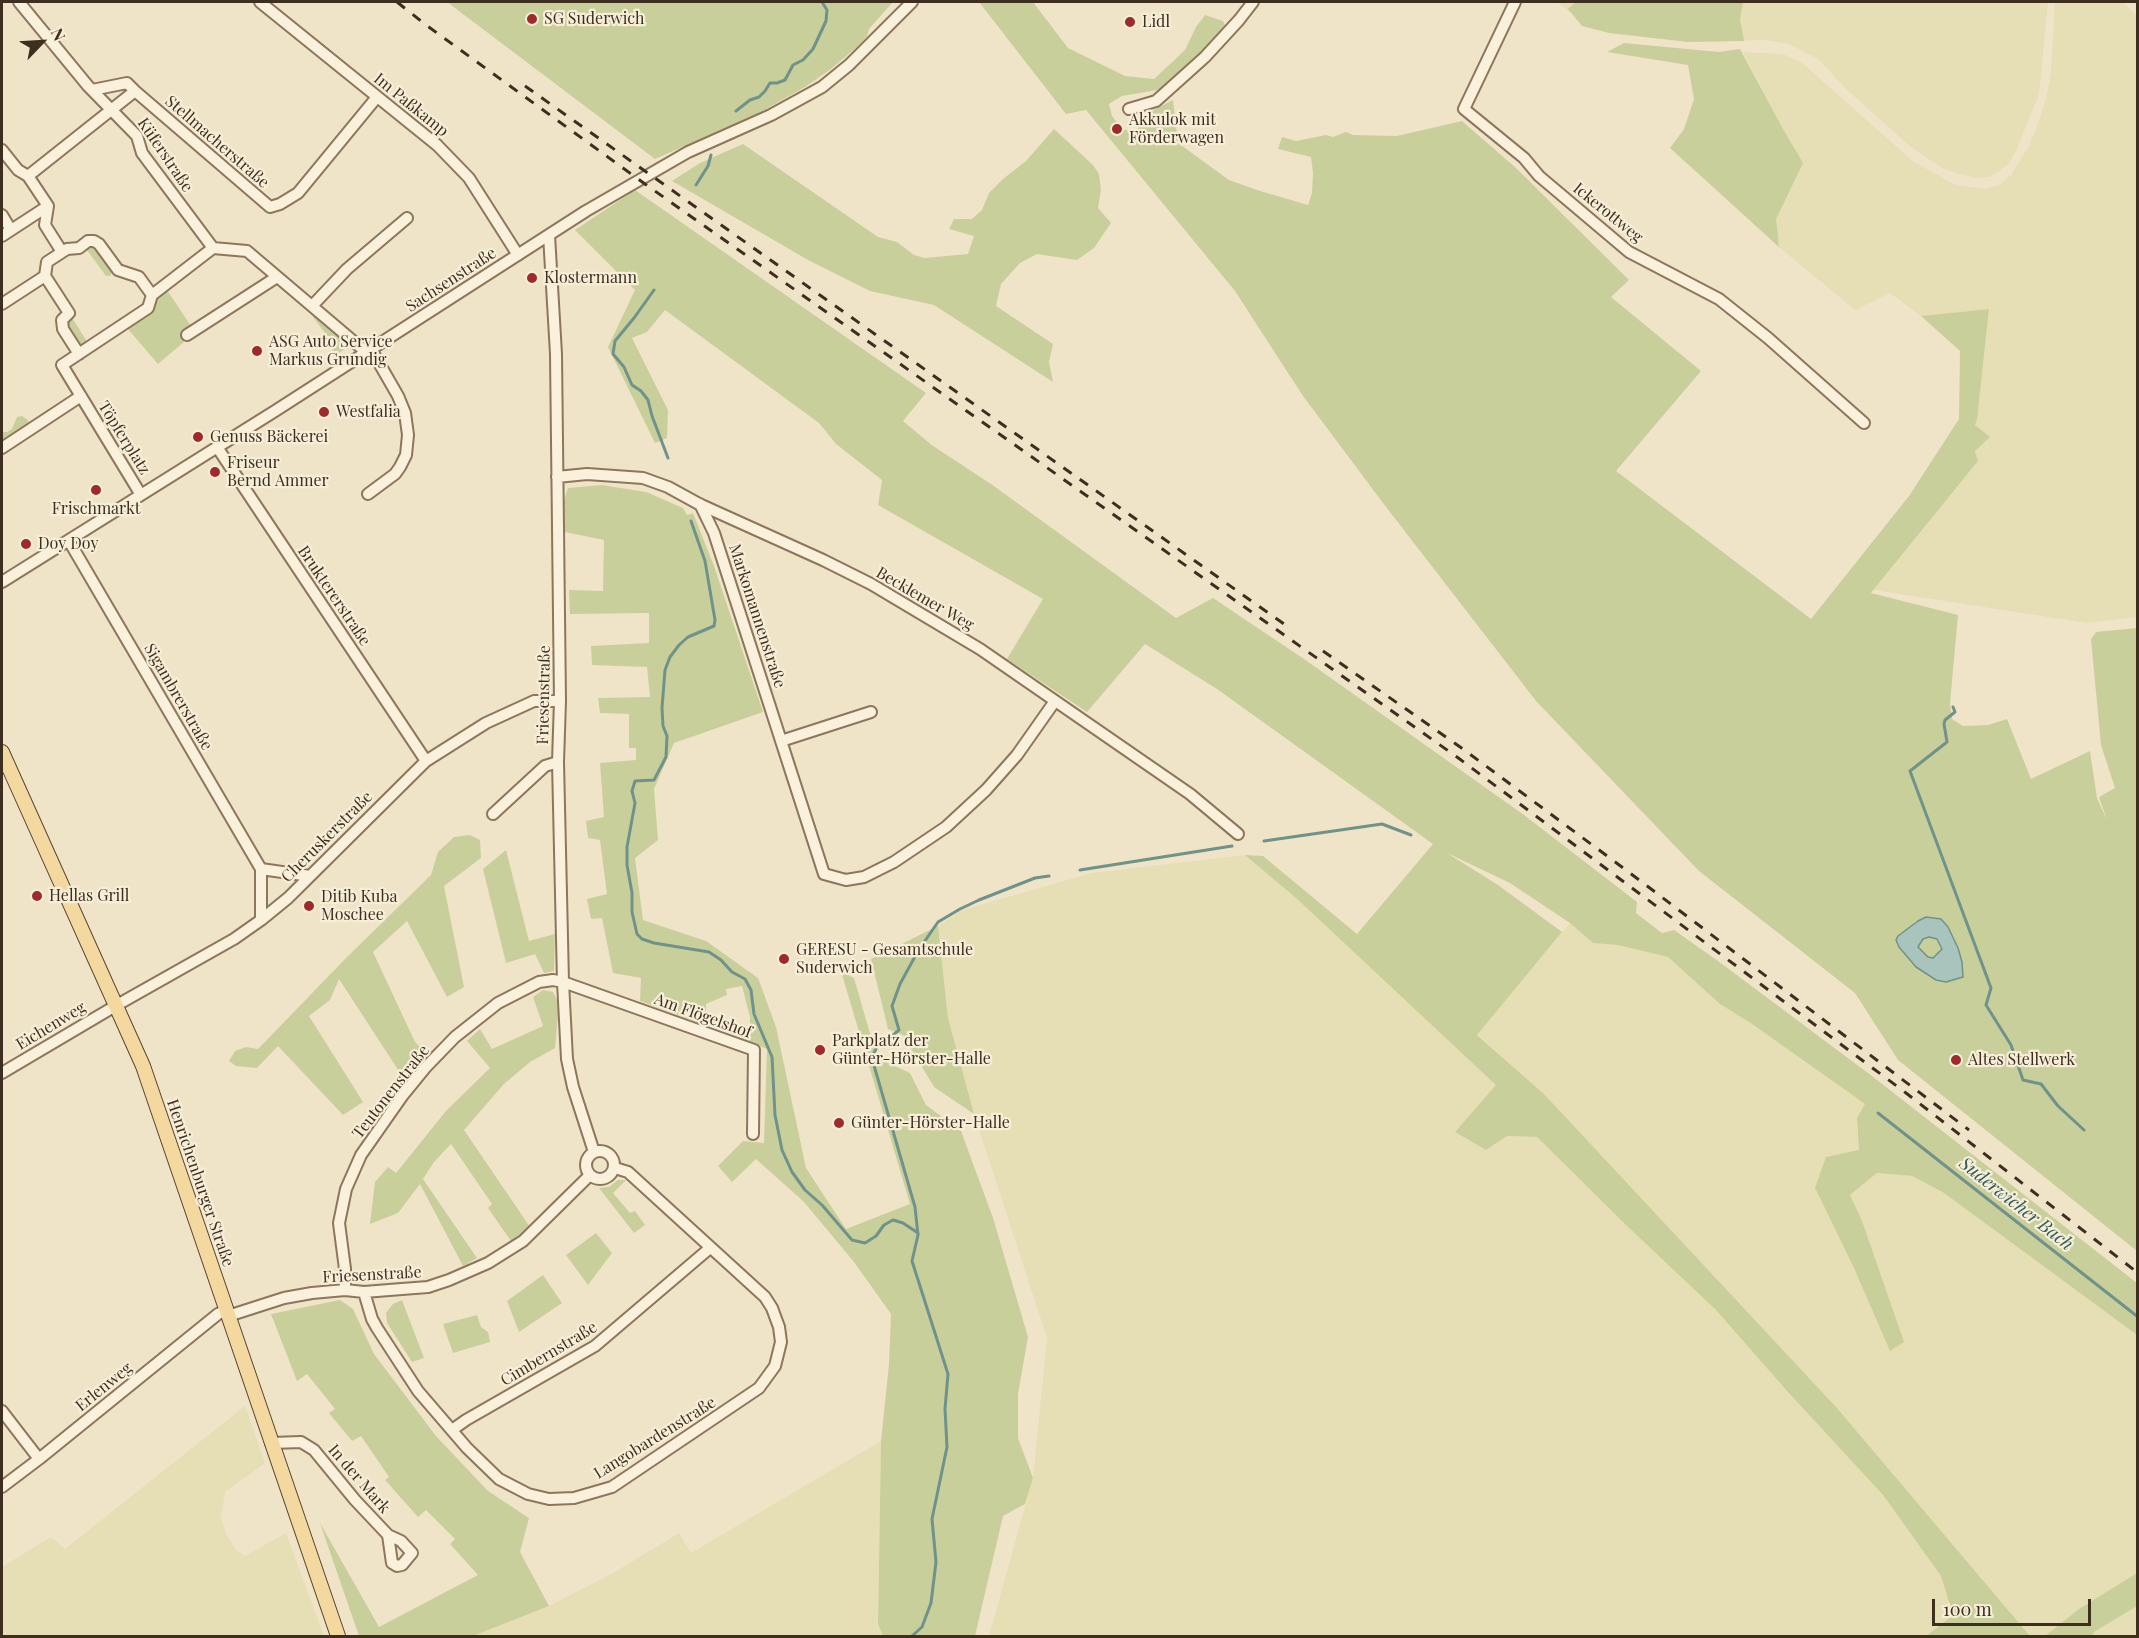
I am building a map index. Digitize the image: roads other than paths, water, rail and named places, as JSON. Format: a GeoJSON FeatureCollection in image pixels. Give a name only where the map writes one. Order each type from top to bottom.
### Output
{"type":"FeatureCollection","features":[{"type":"Feature","properties":{"kind":"main road","name":"Henrichenburger Straße"},"geometry":{"type":"LineString","coordinates":[[2,752],[143,1066],[338,1636]]}},
{"type":"Feature","properties":{"kind":"street"},"geometry":{"type":"LineString","coordinates":[[19,2],[92,90],[111,109]]}},
{"type":"Feature","properties":{"kind":"street","name":"Im Paßkamp"},"geometry":{"type":"LineString","coordinates":[[260,2],[437,145],[469,178],[518,255]]}},
{"type":"Feature","properties":{"kind":"street","name":"Sachsenstraße"},"geometry":{"type":"LineString","coordinates":[[2,582],[549,235],[688,153],[771,115],[822,87],[849,65],[912,2]]}},
{"type":"Feature","properties":{"kind":"street"},"geometry":{"type":"LineString","coordinates":[[1128,109],[1156,101],[1205,57],[1253,2]]}},
{"type":"Feature","properties":{"kind":"street","name":"Ickerottweg"},"geometry":{"type":"LineString","coordinates":[[1515,2],[1464,109],[1524,158],[1539,176],[1629,252],[1719,299],[1768,338],[1864,423]]}},
{"type":"Feature","properties":{"kind":"street"},"geometry":{"type":"LineString","coordinates":[[28,176],[135,91],[127,83],[92,90]]}},
{"type":"Feature","properties":{"kind":"street","name":"Stellmacherstraße"},"geometry":{"type":"LineString","coordinates":[[135,91],[270,207],[298,193],[377,97]]}},
{"type":"Feature","properties":{"kind":"street","name":"Küferstraße"},"geometry":{"type":"LineString","coordinates":[[111,109],[137,136],[142,153],[213,248]]}},
{"type":"Feature","properties":{"kind":"street"},"geometry":{"type":"LineString","coordinates":[[2,150],[18,170],[28,176],[48,206],[45,225],[62,252]]}},
{"type":"Feature","properties":{"kind":"street"},"geometry":{"type":"LineString","coordinates":[[2,215],[6,233],[48,206]]}},
{"type":"Feature","properties":{"kind":"street"},"geometry":{"type":"LineString","coordinates":[[312,306],[347,269],[407,218]]}},
{"type":"Feature","properties":{"kind":"street","name":"Friesenstraße"},"geometry":{"type":"LineString","coordinates":[[549,235],[556,354],[560,701],[558,762],[563,982],[567,1059],[573,1087],[594,1152]]}},
{"type":"Feature","properties":{"kind":"street"},"geometry":{"type":"LineString","coordinates":[[152,295],[139,277],[118,270],[99,244],[94,241],[88,241],[79,248],[68,249],[48,262],[45,276],[69,314],[62,320],[63,329],[79,354],[148,308],[152,295],[213,248],[247,251],[369,350],[398,396],[405,413],[408,435],[406,455],[394,474],[368,494]]}},
{"type":"Feature","properties":{"kind":"street"},"geometry":{"type":"LineString","coordinates":[[2,304],[45,276]]}},
{"type":"Feature","properties":{"kind":"street"},"geometry":{"type":"LineString","coordinates":[[187,335],[277,277]]}},
{"type":"Feature","properties":{"kind":"street","name":"Töpferplatz"},"geometry":{"type":"LineString","coordinates":[[79,354],[62,365],[66,379],[81,396],[141,495]]}},
{"type":"Feature","properties":{"kind":"street","name":"Töpferplatz"},"geometry":{"type":"LineString","coordinates":[[2,448],[60,407],[81,396]]}},
{"type":"Feature","properties":{"kind":"street","name":"Bruktererstraße"},"geometry":{"type":"LineString","coordinates":[[217,447],[426,761]]}},
{"type":"Feature","properties":{"kind":"street","name":"Becklemer Weg"},"geometry":{"type":"LineString","coordinates":[[557,477],[587,474],[643,478],[668,487],[699,504],[823,560],[899,599],[980,649],[1190,795],[1238,834]]}},
{"type":"Feature","properties":{"kind":"street","name":"Markomannenstraße"},"geometry":{"type":"LineString","coordinates":[[699,504],[714,532],[824,874],[846,880],[864,877],[894,862],[946,827],[986,790],[1017,755],[1055,701]]}},
{"type":"Feature","properties":{"kind":"street","name":"Sigambrerstraße"},"geometry":{"type":"LineString","coordinates":[[69,541],[261,868]]}},
{"type":"Feature","properties":{"kind":"street","name":"Cheruskerstraße"},"geometry":{"type":"LineString","coordinates":[[117,1005],[234,939],[261,920],[288,898],[426,761],[486,723],[534,701],[560,701]]}},
{"type":"Feature","properties":{"kind":"street"},"geometry":{"type":"LineString","coordinates":[[781,741],[871,712]]}},
{"type":"Feature","properties":{"kind":"street"},"geometry":{"type":"LineString","coordinates":[[494,814],[545,766],[558,762]]}},
{"type":"Feature","properties":{"kind":"street"},"geometry":{"type":"LineString","coordinates":[[261,920],[261,868],[310,876]]}},
{"type":"Feature","properties":{"kind":"street","name":"Teutonenstraße"},"geometry":{"type":"LineString","coordinates":[[345,1290],[345,1269],[339,1223],[346,1189],[355,1166],[377,1131],[425,1068],[474,1020],[498,1003],[540,982],[553,980],[563,982]]}},
{"type":"Feature","properties":{"kind":"street","name":"Am Flögelshof"},"geometry":{"type":"LineString","coordinates":[[563,982],[754,1050],[753,1134]]}},
{"type":"Feature","properties":{"kind":"street","name":"Eichenweg"},"geometry":{"type":"LineString","coordinates":[[2,1073],[117,1005]]}},
{"type":"Feature","properties":{"kind":"street"},"geometry":{"type":"LineString","coordinates":[[603,1151],[611,1155],[615,1167],[610,1175],[602,1179],[590,1175],[586,1162],[594,1152],[603,1151]]}},
{"type":"Feature","properties":{"kind":"street","name":"Langobardenstraße"},"geometry":{"type":"LineString","coordinates":[[364,1292],[372,1319],[418,1390],[478,1459],[499,1479],[528,1494],[549,1499],[574,1498],[612,1487],[759,1388],[775,1366],[782,1342],[772,1308],[765,1297],[628,1172],[615,1167]]}},
{"type":"Feature","properties":{"kind":"street","name":"Friesenstraße"},"geometry":{"type":"LineString","coordinates":[[227,1313],[284,1298],[345,1290],[364,1292],[428,1287],[449,1280],[488,1263],[530,1236],[590,1175]]}},
{"type":"Feature","properties":{"kind":"street","name":"Cimbernstraße"},"geometry":{"type":"LineString","coordinates":[[452,1430],[595,1346],[710,1248]]}},
{"type":"Feature","properties":{"kind":"street","name":"Erlenweg"},"geometry":{"type":"LineString","coordinates":[[2,1487],[219,1314],[227,1313]]}},
{"type":"Feature","properties":{"kind":"street"},"geometry":{"type":"LineString","coordinates":[[2,1411],[39,1459]]}},
{"type":"Feature","properties":{"kind":"street","name":"In der Mark"},"geometry":{"type":"LineString","coordinates":[[271,1443],[300,1442],[314,1450],[352,1498],[388,1535]]}},
{"type":"Feature","properties":{"kind":"water"},"geometry":{"type":"Polygon","coordinates":[[[1926,917],[1941,919],[1948,927],[1958,948],[1963,977],[1946,982],[1936,980],[1916,967],[1899,947],[1896,940],[1898,936],[1926,917]],[[1929,937],[1923,939],[1918,947],[1928,957],[1933,958],[1942,949],[1937,939],[1929,937]]]}},
{"type":"Feature","properties":{"kind":"waterway"},"geometry":{"type":"LineString","coordinates":[[736,111],[750,100],[759,97],[770,83],[785,80],[793,65],[803,60],[813,49],[826,21],[827,10],[822,2]]}},
{"type":"Feature","properties":{"kind":"waterway"},"geometry":{"type":"LineString","coordinates":[[696,185],[708,166],[711,155]]}},
{"type":"Feature","properties":{"kind":"waterway","name":"Suderwicher Bach"},"geometry":{"type":"LineString","coordinates":[[654,290],[615,341],[613,354],[624,367],[632,385],[648,400],[668,458]]}},
{"type":"Feature","properties":{"kind":"waterway","name":"Suderwicher Bach"},"geometry":{"type":"LineString","coordinates":[[691,521],[705,561],[715,620],[714,626],[688,637],[670,657],[665,670],[662,708],[663,726],[667,736],[666,757],[654,780],[635,781],[632,791],[635,803],[627,847],[627,865],[637,934],[642,939],[654,943],[709,952],[721,960],[732,972],[745,979],[751,990],[754,1014],[772,1057],[775,1115],[782,1150],[792,1172],[805,1190],[822,1205],[852,1240],[865,1243],[876,1236],[884,1225],[893,1220],[903,1223],[918,1233]]}},
{"type":"Feature","properties":{"kind":"waterway"},"geometry":{"type":"LineString","coordinates":[[1953,707],[1955,712],[1945,720],[1944,724],[1947,742],[1910,771],[1991,988],[1986,1005],[2011,1045],[2023,1080],[2041,1084],[2058,1106],[2084,1130]]}},
{"type":"Feature","properties":{"kind":"waterway","name":"Suderwicher Bach"},"geometry":{"type":"LineString","coordinates":[[1264,841],[1382,824],[1411,835]]}},
{"type":"Feature","properties":{"kind":"waterway","name":"Suderwicher Bach"},"geometry":{"type":"LineString","coordinates":[[1080,870],[1232,846]]}},
{"type":"Feature","properties":{"kind":"waterway","name":"Suderwicher Bach"},"geometry":{"type":"LineString","coordinates":[[886,1041],[899,1030],[892,1006],[900,984],[918,951],[938,922],[979,900],[1035,878],[1049,876]]}},
{"type":"Feature","properties":{"kind":"waterway","name":"Suderwicher Bach"},"geometry":{"type":"LineString","coordinates":[[876,1049],[872,1057],[873,1062],[915,1207],[918,1235],[912,1261],[948,1374],[945,1409],[947,1447],[932,1519],[936,1562],[931,1603],[922,1627],[912,1636]]}},
{"type":"Feature","properties":{"kind":"waterway","name":"Suderwicher Bach"},"geometry":{"type":"LineString","coordinates":[[1878,1113],[2138,1317]]}},
{"type":"Feature","properties":{"kind":"railway"},"geometry":{"type":"LineString","coordinates":[[397,2],[645,184],[1457,757],[1906,1093],[2138,1273]]}},
{"type":"Feature","properties":{"kind":"railway"},"geometry":{"type":"LineString","coordinates":[[525,86],[1291,629]]}},
{"type":"Feature","properties":{"kind":"railway"},"geometry":{"type":"LineString","coordinates":[[1323,651],[1463,749],[1969,1130]]}},
{"type":"Feature","properties":{"kind":"place","name":"SG Suderwich"},"geometry":{"type":"Point","coordinates":[532,19]}},
{"type":"Feature","properties":{"kind":"place","name":"Lidl"},"geometry":{"type":"Point","coordinates":[1130,22]}},
{"type":"Feature","properties":{"kind":"place","name":"Akkulok mit Förderwagen"},"geometry":{"type":"Point","coordinates":[1117,129]}},
{"type":"Feature","properties":{"kind":"place","name":"Klostermann"},"geometry":{"type":"Point","coordinates":[532,278]}},
{"type":"Feature","properties":{"kind":"place","name":"ASG Auto Service Markus Grundig"},"geometry":{"type":"Point","coordinates":[257,351]}},
{"type":"Feature","properties":{"kind":"place","name":"Westfalia"},"geometry":{"type":"Point","coordinates":[324,412]}},
{"type":"Feature","properties":{"kind":"place","name":"Genuss Bäckerei"},"geometry":{"type":"Point","coordinates":[198,437]}},
{"type":"Feature","properties":{"kind":"place","name":"Friseur Bernd Ammer"},"geometry":{"type":"Point","coordinates":[215,472]}},
{"type":"Feature","properties":{"kind":"place","name":"Frischmarkt"},"geometry":{"type":"Point","coordinates":[96,490]}},
{"type":"Feature","properties":{"kind":"place","name":"Doy Doy"},"geometry":{"type":"Point","coordinates":[26,544]}},
{"type":"Feature","properties":{"kind":"place","name":"Hellas Grill"},"geometry":{"type":"Point","coordinates":[37,896]}},
{"type":"Feature","properties":{"kind":"place","name":"Ditib Kuba Moschee"},"geometry":{"type":"Point","coordinates":[309,906]}},
{"type":"Feature","properties":{"kind":"place","name":"GERESU - Gesamtschule Suderwich"},"geometry":{"type":"Point","coordinates":[784,959]}},
{"type":"Feature","properties":{"kind":"place","name":"Parkplatz der Günter-Hörster-Halle"},"geometry":{"type":"Point","coordinates":[820,1050]}},
{"type":"Feature","properties":{"kind":"place","name":"Altes Stellwerk"},"geometry":{"type":"Point","coordinates":[1956,1060]}},
{"type":"Feature","properties":{"kind":"place","name":"Günter-Hörster-Halle"},"geometry":{"type":"Point","coordinates":[839,1123]}}]}
